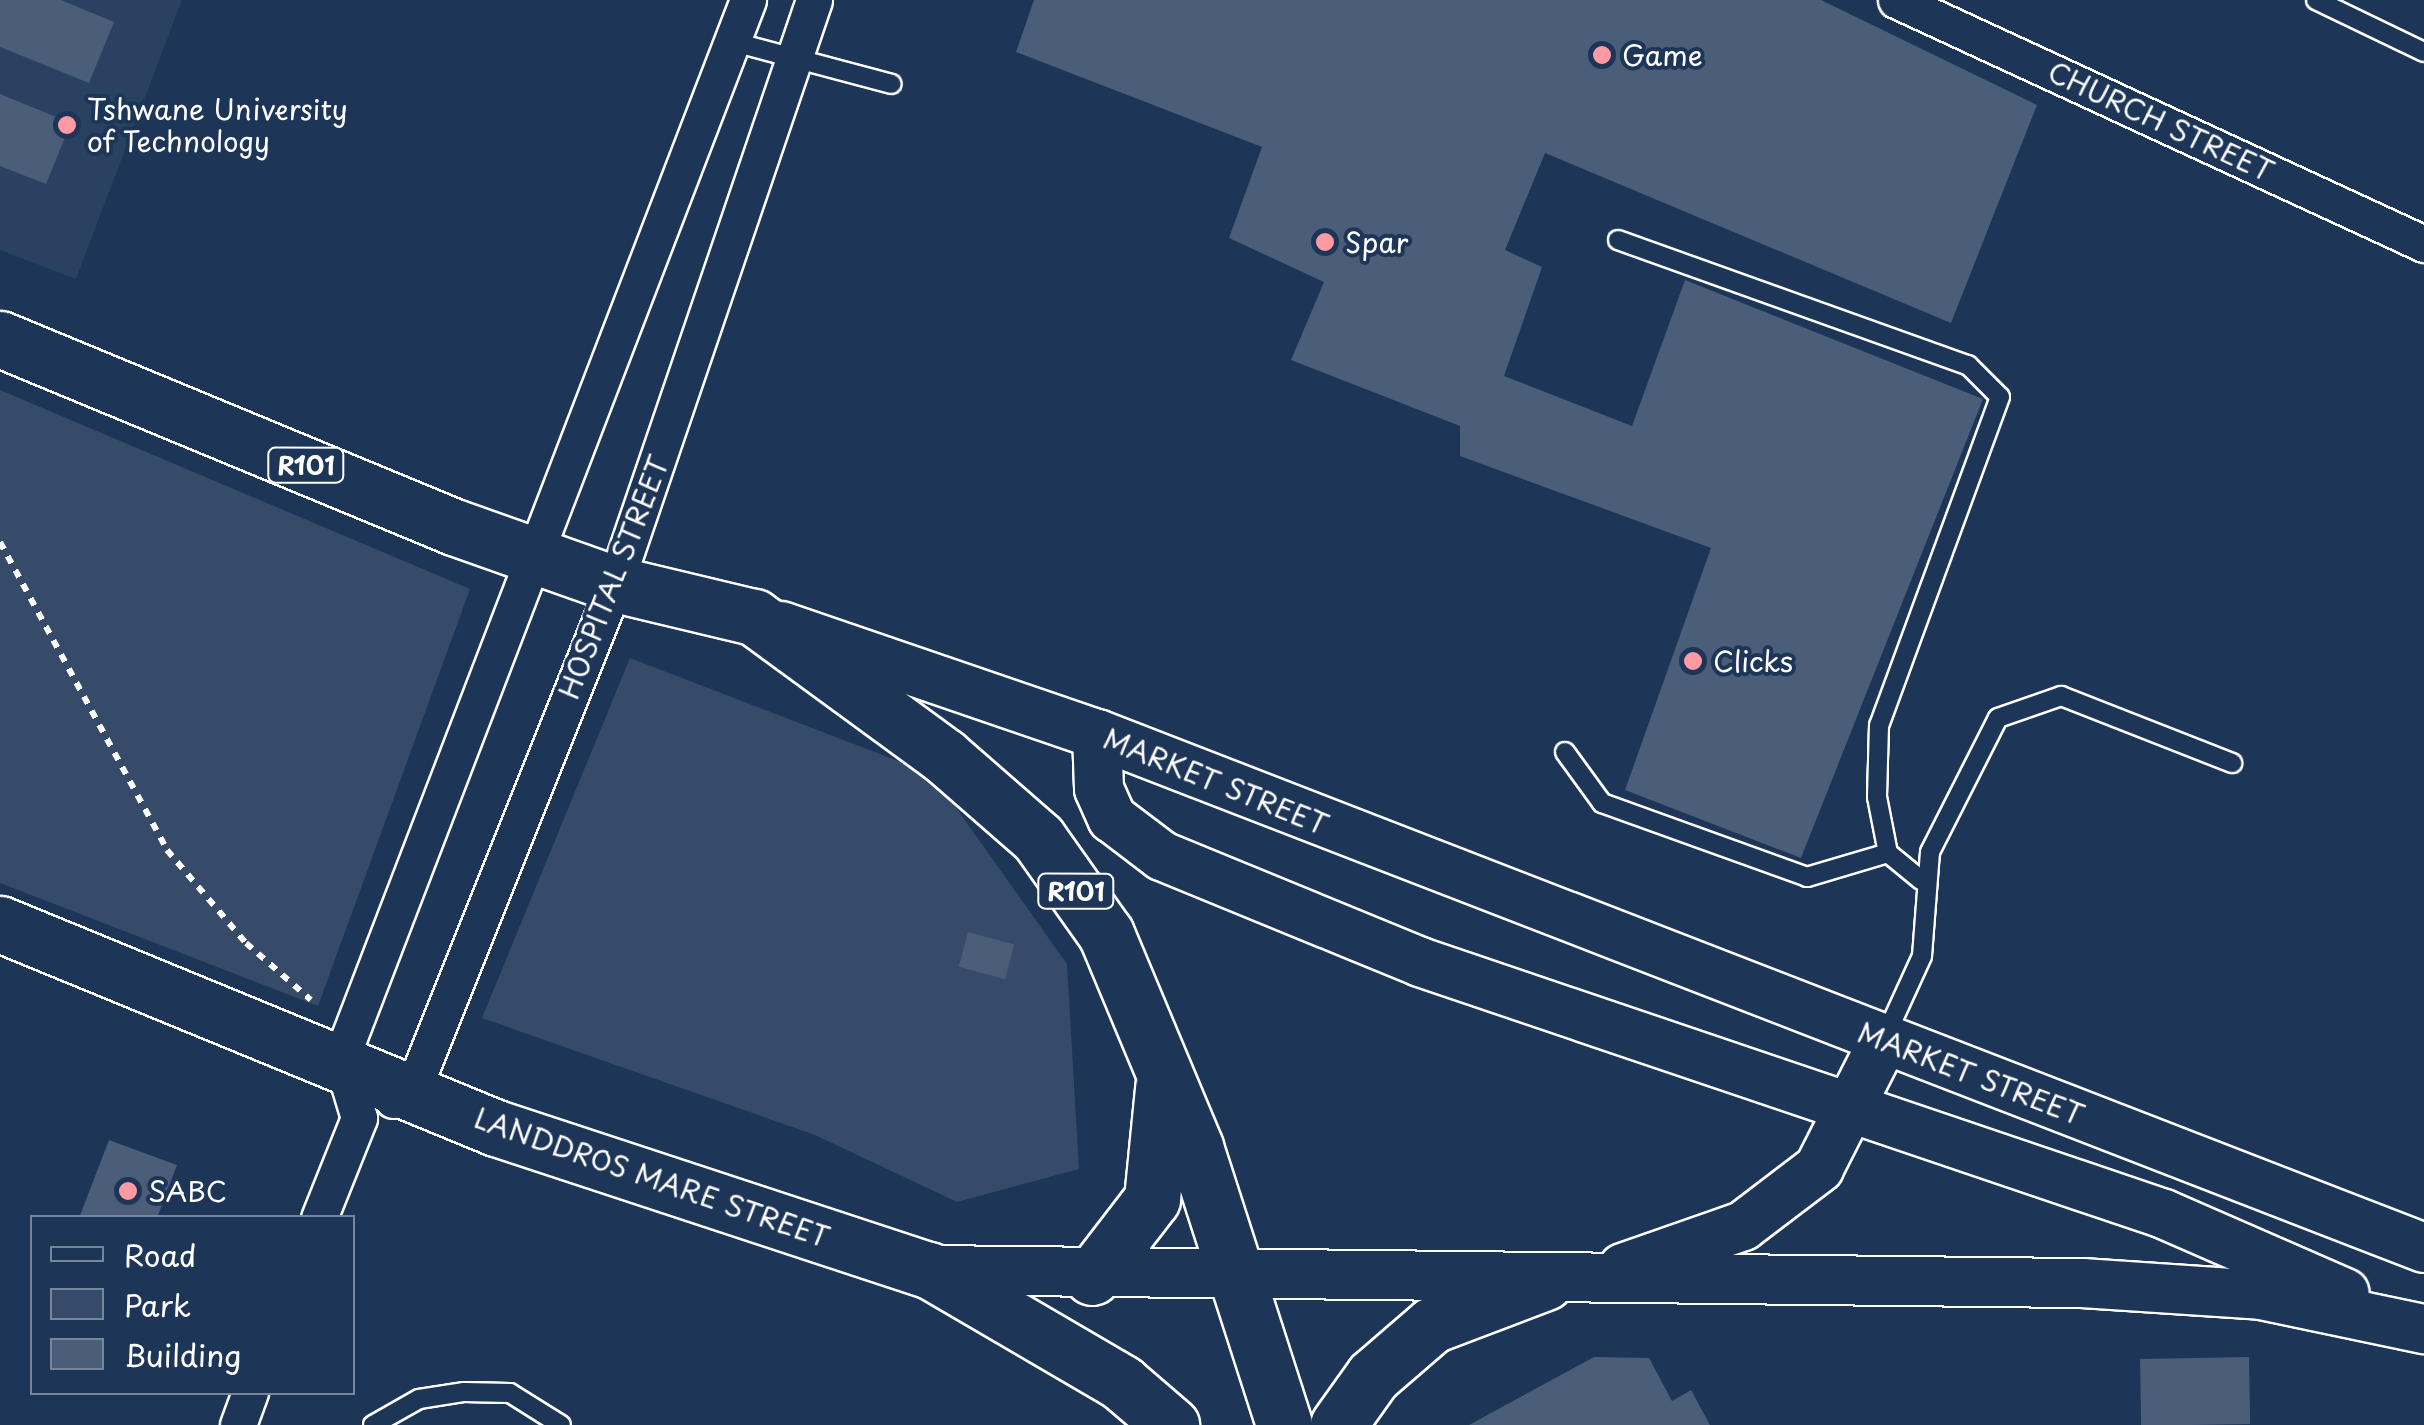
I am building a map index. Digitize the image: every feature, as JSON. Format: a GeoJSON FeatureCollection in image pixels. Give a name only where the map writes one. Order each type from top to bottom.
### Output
{"type":"FeatureCollection","features":[{"type":"Feature","properties":{"kind":"main road","name":"MARKET STREET"},"geometry":{"type":"LineString","coordinates":[[0,338],[532,554],[615,584],[754,617],[1098,734],[2424,1248]]}},
{"type":"Feature","properties":{"kind":"main road","name":"R101"},"geometry":{"type":"LineString","coordinates":[[754,617],[944,756],[1038,838],[1106,934],[1164,1060],[1242,1280],[1284,1425]]}},
{"type":"Feature","properties":{"kind":"main road"},"geometry":{"type":"LineString","coordinates":[[1098,734],[1099,789],[1112,818],[1162,856],[1420,962],[2164,1214],[2423,1328]]}},
{"type":"Feature","properties":{"kind":"main road","name":"LANDDROS MARE STREET"},"geometry":{"type":"LineString","coordinates":[[0,924],[341,1058],[496,1128],[929,1270],[1122,1383],[1171,1425]]}},
{"type":"Feature","properties":{"kind":"main road"},"geometry":{"type":"LineString","coordinates":[[1338,1425],[1373,1376],[1432,1326],[1742,1226],[1819,1168],[1855,1107],[1884,1040]]}},
{"type":"Feature","properties":{"kind":"main road"},"geometry":{"type":"LineString","coordinates":[[1092,1277],[1152,1199],[1164,1060]]}},
{"type":"Feature","properties":{"kind":"main road"},"geometry":{"type":"LineString","coordinates":[[929,1270],[1242,1280],[2170,1287],[2423,1328]]}},
{"type":"Feature","properties":{"kind":"street"},"geometry":{"type":"LineString","coordinates":[[320,1215],[359,1118],[341,1058],[748,0]]}},
{"type":"Feature","properties":{"kind":"street","name":"HOSPITAL STREET"},"geometry":{"type":"LineString","coordinates":[[413,1089],[615,584],[814,0]]}},
{"type":"Feature","properties":{"kind":"street","name":"CHURCH STREET"},"geometry":{"type":"LineString","coordinates":[[1896,0],[2424,244]]}},
{"type":"Feature","properties":{"kind":"street"},"geometry":{"type":"LineString","coordinates":[[359,1118],[413,1089]]}},
{"type":"Feature","properties":{"kind":"street"},"geometry":{"type":"LineString","coordinates":[[238,1425],[249,1395]]}},
{"type":"Feature","properties":{"kind":"lane"},"geometry":{"type":"LineString","coordinates":[[2316,0],[2424,52]]}},
{"type":"Feature","properties":{"kind":"lane"},"geometry":{"type":"LineString","coordinates":[[734,42],[892,84]]}},
{"type":"Feature","properties":{"kind":"lane"},"geometry":{"type":"LineString","coordinates":[[1618,240],[1968,365],[2000,397],[1879,725],[1877,798],[1888,853],[1921,880]]}},
{"type":"Feature","properties":{"kind":"lane"},"geometry":{"type":"LineString","coordinates":[[1884,1040],[1922,956],[1929,916],[1921,880],[1974,751],[2022,703],[2061,696],[2232,764]]}},
{"type":"Feature","properties":{"kind":"lane"},"geometry":{"type":"LineString","coordinates":[[1565,752],[1602,803],[1807,877],[1888,853]]}},
{"type":"Feature","properties":{"kind":"lane"},"geometry":{"type":"LineString","coordinates":[[373,1425],[419,1400],[464,1392],[510,1393],[561,1425]]}},
{"type":"Feature","properties":{"kind":"path"},"geometry":{"type":"LineString","coordinates":[[0,542],[168,850],[246,942],[318,1006],[341,1058]]}},
{"type":"Feature","properties":{"kind":"shaded area","name":"Tshwane University of Technology"},"geometry":{"type":"Polygon","coordinates":[[[0,0],[182,0],[76,279],[0,250],[0,0]]]}},
{"type":"Feature","properties":{"kind":"green space"},"geometry":{"type":"Polygon","coordinates":[[[0,390],[470,589],[318,1006],[0,883],[0,390]]]}},
{"type":"Feature","properties":{"kind":"green space"},"geometry":{"type":"Polygon","coordinates":[[[630,658],[932,774],[1067,964],[1079,1169],[957,1202],[815,1135],[482,1018],[630,658]]]}},
{"type":"Feature","properties":{"kind":"building"},"geometry":{"type":"Polygon","coordinates":[[[0,0],[61,0],[114,22],[89,83],[0,47],[0,0]]]}},
{"type":"Feature","properties":{"kind":"building"},"geometry":{"type":"Polygon","coordinates":[[[1034,0],[1821,0],[2037,105],[1951,323],[1545,153],[1505,250],[1542,267],[1504,376],[1632,426],[1685,280],[1983,399],[1801,858],[1625,790],[1711,548],[1460,456],[1460,426],[1291,360],[1324,282],[1229,238],[1262,147],[1016,52],[1034,0]]]}},
{"type":"Feature","properties":{"kind":"building"},"geometry":{"type":"Polygon","coordinates":[[[0,94],[71,123],[46,184],[0,166],[0,94]]]}},
{"type":"Feature","properties":{"kind":"building"},"geometry":{"type":"Polygon","coordinates":[[[968,932],[1014,944],[1005,979],[959,967],[968,932]]]}},
{"type":"Feature","properties":{"kind":"building","name":"SABC"},"geometry":{"type":"Polygon","coordinates":[[[109,1140],[177,1165],[158,1215],[80,1215],[109,1140]]]}},
{"type":"Feature","properties":{"kind":"building"},"geometry":{"type":"Polygon","coordinates":[[[1594,1357],[1649,1358],[1672,1401],[1691,1390],[1710,1425],[1469,1425],[1594,1357]]]}},
{"type":"Feature","properties":{"kind":"building"},"geometry":{"type":"Polygon","coordinates":[[[2249,1357],[2250,1424],[2141,1425],[2140,1359],[2249,1357]]]}},
{"type":"Feature","properties":{"kind":"place","name":"Game"},"geometry":{"type":"Point","coordinates":[1602,55]}},
{"type":"Feature","properties":{"kind":"place","name":"Tshwane University of Technology"},"geometry":{"type":"Point","coordinates":[67,125]}},
{"type":"Feature","properties":{"kind":"place","name":"Spar"},"geometry":{"type":"Point","coordinates":[1325,242]}},
{"type":"Feature","properties":{"kind":"place","name":"Clicks"},"geometry":{"type":"Point","coordinates":[1693,661]}},
{"type":"Feature","properties":{"kind":"place","name":"SABC"},"geometry":{"type":"Point","coordinates":[128,1191]}}]}
